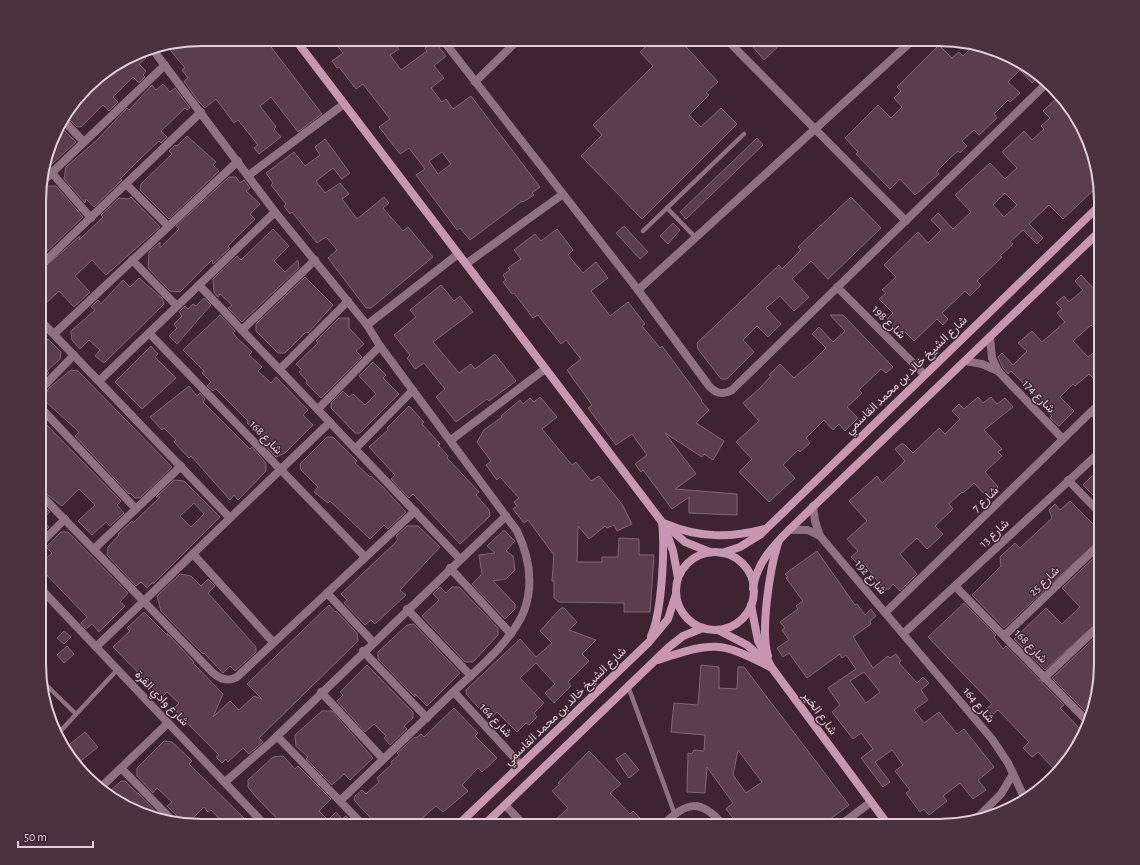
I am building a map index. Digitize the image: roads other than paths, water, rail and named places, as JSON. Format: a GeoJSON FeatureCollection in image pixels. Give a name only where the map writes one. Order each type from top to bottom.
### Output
{"type":"FeatureCollection","features":[{"type":"Feature","properties":{"kind":"main road"},"geometry":{"type":"LineString","coordinates":[[300,46],[662,522],[685,542],[710,552],[730,555],[742,563],[751,576],[753,588]]}},
{"type":"Feature","properties":{"kind":"main road","name":"شارع الشيخ خالد بن محمد القاسمي"},"geometry":{"type":"LineString","coordinates":[[722,553],[749,543],[766,529],[924,374],[1094,211]]}},
{"type":"Feature","properties":{"kind":"main road"},"geometry":{"type":"LineString","coordinates":[[662,522],[672,546],[678,578],[676,594],[682,612],[693,623],[703,628],[717,629],[736,623],[751,606],[753,588],[759,566],[768,552],[779,540],[1094,237]]}},
{"type":"Feature","properties":{"kind":"main road"},"geometry":{"type":"LineString","coordinates":[[662,522],[690,532],[715,536],[743,534],[766,529]]}},
{"type":"Feature","properties":{"kind":"main road"},"geometry":{"type":"LineString","coordinates":[[649,642],[658,614],[663,548],[662,522]]}},
{"type":"Feature","properties":{"kind":"main road"},"geometry":{"type":"LineString","coordinates":[[772,668],[766,648],[765,628],[771,569],[779,540]]}},
{"type":"Feature","properties":{"kind":"main road"},"geometry":{"type":"LineString","coordinates":[[678,578],[687,563],[700,555],[710,552]]}},
{"type":"Feature","properties":{"kind":"main road","name":"شارع الشيخ خالد بن محمد القاسمي"},"geometry":{"type":"LineString","coordinates":[[465,819],[649,642],[668,619],[676,594]]}},
{"type":"Feature","properties":{"kind":"main road","name":"شارع الخير"},"geometry":{"type":"LineString","coordinates":[[751,606],[753,625],[758,641],[772,668],[884,819]]}},
{"type":"Feature","properties":{"kind":"main road"},"geometry":{"type":"LineString","coordinates":[[490,819],[656,660],[683,636],[703,628]]}},
{"type":"Feature","properties":{"kind":"main road"},"geometry":{"type":"LineString","coordinates":[[717,629],[747,645],[772,668]]}},
{"type":"Feature","properties":{"kind":"main road"},"geometry":{"type":"LineString","coordinates":[[656,660],[683,651],[714,646],[738,651],[772,668]]}},
{"type":"Feature","properties":{"kind":"street"},"geometry":{"type":"LineString","coordinates":[[447,46],[638,290],[709,386],[714,391],[720,393],[726,393],[732,390],[1044,86]]}},
{"type":"Feature","properties":{"kind":"street"},"geometry":{"type":"LineString","coordinates":[[475,82],[512,46]]}},
{"type":"Feature","properties":{"kind":"street"},"geometry":{"type":"LineString","coordinates":[[733,46],[906,221]]}},
{"type":"Feature","properties":{"kind":"street"},"geometry":{"type":"LineString","coordinates":[[638,290],[906,46]]}},
{"type":"Feature","properties":{"kind":"street"},"geometry":{"type":"LineString","coordinates":[[155,53],[249,175],[275,212],[367,325],[380,346],[506,516],[523,543],[529,570],[528,597],[524,610],[511,634],[454,692],[340,801]]}},
{"type":"Feature","properties":{"kind":"street"},"geometry":{"type":"LineString","coordinates":[[48,177],[164,65]]}},
{"type":"Feature","properties":{"kind":"street"},"geometry":{"type":"LineString","coordinates":[[249,175],[344,104]]}},
{"type":"Feature","properties":{"kind":"street"},"geometry":{"type":"LineString","coordinates":[[46,260],[201,112]]}},
{"type":"Feature","properties":{"kind":"street"},"geometry":{"type":"LineString","coordinates":[[67,124],[84,142]]}},
{"type":"Feature","properties":{"kind":"street"},"geometry":{"type":"LineString","coordinates":[[54,334],[238,161]]}},
{"type":"Feature","properties":{"kind":"street"},"geometry":{"type":"LineString","coordinates":[[52,173],[91,218]]}},
{"type":"Feature","properties":{"kind":"street"},"geometry":{"type":"LineString","coordinates":[[126,184],[168,226]]}},
{"type":"Feature","properties":{"kind":"street"},"geometry":{"type":"LineString","coordinates":[[466,264],[563,194]]}},
{"type":"Feature","properties":{"kind":"street"},"geometry":{"type":"LineString","coordinates":[[99,381],[275,212]]}},
{"type":"Feature","properties":{"kind":"street"},"geometry":{"type":"LineString","coordinates":[[367,325],[458,254]]}},
{"type":"Feature","properties":{"kind":"street"},"geometry":{"type":"LineString","coordinates":[[132,260],[176,306]]}},
{"type":"Feature","properties":{"kind":"street"},"geometry":{"type":"LineString","coordinates":[[242,330],[315,260]]}},
{"type":"Feature","properties":{"kind":"street"},"geometry":{"type":"LineString","coordinates":[[199,285],[460,558]]}},
{"type":"Feature","properties":{"kind":"street","name":"شارع 198"},"geometry":{"type":"LineString","coordinates":[[837,287],[924,374]]}},
{"type":"Feature","properties":{"kind":"street"},"geometry":{"type":"LineString","coordinates":[[280,369],[348,301]]}},
{"type":"Feature","properties":{"kind":"street"},"geometry":{"type":"LineString","coordinates":[[46,326],[230,518]]}},
{"type":"Feature","properties":{"kind":"street","name":"شارع 168"},"geometry":{"type":"LineString","coordinates":[[149,333],[365,557]]}},
{"type":"Feature","properties":{"kind":"street","name":"شارع 174"},"geometry":{"type":"LineString","coordinates":[[990,337],[992,358],[998,371],[1064,439]]}},
{"type":"Feature","properties":{"kind":"street"},"geometry":{"type":"LineString","coordinates":[[318,409],[380,346]]}},
{"type":"Feature","properties":{"kind":"street"},"geometry":{"type":"LineString","coordinates":[[46,384],[74,355]]}},
{"type":"Feature","properties":{"kind":"street","name":"شارع 174"},"geometry":{"type":"LineString","coordinates":[[965,361],[982,364],[998,371]]}},
{"type":"Feature","properties":{"kind":"street"},"geometry":{"type":"LineString","coordinates":[[451,440],[545,369]]}},
{"type":"Feature","properties":{"kind":"street"},"geometry":{"type":"LineString","coordinates":[[355,448],[413,390]]}},
{"type":"Feature","properties":{"kind":"street","name":"شارع 7"},"geometry":{"type":"LineString","coordinates":[[886,612],[1092,411]]}},
{"type":"Feature","properties":{"kind":"street"},"geometry":{"type":"LineString","coordinates":[[46,413],[136,509]]}},
{"type":"Feature","properties":{"kind":"street"},"geometry":{"type":"LineString","coordinates":[[96,647],[330,422]]}},
{"type":"Feature","properties":{"kind":"street","name":"شارع 13"},"geometry":{"type":"LineString","coordinates":[[904,633],[1094,457]]}},
{"type":"Feature","properties":{"kind":"street"},"geometry":{"type":"LineString","coordinates":[[94,549],[181,466]]}},
{"type":"Feature","properties":{"kind":"street"},"geometry":{"type":"LineString","coordinates":[[1068,480],[1094,507]]}},
{"type":"Feature","properties":{"kind":"street"},"geometry":{"type":"LineString","coordinates":[[46,500],[143,602],[212,672],[222,679],[233,679],[237,676],[415,511]]}},
{"type":"Feature","properties":{"kind":"street","name":"شارع 192"},"geometry":{"type":"LineString","coordinates":[[813,506],[815,521],[820,536],[904,633]]}},
{"type":"Feature","properties":{"kind":"street"},"geometry":{"type":"LineString","coordinates":[[225,782],[277,736],[460,558],[506,516]]}},
{"type":"Feature","properties":{"kind":"street"},"geometry":{"type":"LineString","coordinates":[[46,538],[65,519]]}},
{"type":"Feature","properties":{"kind":"street"},"geometry":{"type":"LineString","coordinates":[[789,530],[808,530],[820,536]]}},
{"type":"Feature","properties":{"kind":"street","name":"شارع 25"},"geometry":{"type":"LineString","coordinates":[[1004,636],[1094,551]]}},
{"type":"Feature","properties":{"kind":"street"},"geometry":{"type":"LineString","coordinates":[[193,554],[273,642]]}},
{"type":"Feature","properties":{"kind":"street"},"geometry":{"type":"LineString","coordinates":[[450,568],[511,634]]}},
{"type":"Feature","properties":{"kind":"street","name":"شارع 168"},"geometry":{"type":"LineString","coordinates":[[955,586],[1044,678],[1085,717]]}},
{"type":"Feature","properties":{"kind":"street"},"geometry":{"type":"LineString","coordinates":[[327,593],[373,642]]}},
{"type":"Feature","properties":{"kind":"street","name":"شارع وادي القرة"},"geometry":{"type":"LineString","coordinates":[[46,594],[259,819]]}},
{"type":"Feature","properties":{"kind":"street"},"geometry":{"type":"LineString","coordinates":[[407,609],[470,676]]}},
{"type":"Feature","properties":{"kind":"street"},"geometry":{"type":"LineString","coordinates":[[1044,678],[1094,631]]}},
{"type":"Feature","properties":{"kind":"street","name":"شارع 164"},"geometry":{"type":"LineString","coordinates":[[904,633],[992,739],[1004,756],[1023,794]]}},
{"type":"Feature","properties":{"kind":"street"},"geometry":{"type":"LineString","coordinates":[[364,651],[427,718]]}},
{"type":"Feature","properties":{"kind":"street"},"geometry":{"type":"LineString","coordinates":[[321,692],[383,759]]}},
{"type":"Feature","properties":{"kind":"street","name":"شارع 164"},"geometry":{"type":"LineString","coordinates":[[454,692],[521,765]]}},
{"type":"Feature","properties":{"kind":"street"},"geometry":{"type":"LineString","coordinates":[[103,785],[168,723]]}},
{"type":"Feature","properties":{"kind":"street"},"geometry":{"type":"LineString","coordinates":[[277,736],[357,819]]}},
{"type":"Feature","properties":{"kind":"street"},"geometry":{"type":"LineString","coordinates":[[121,768],[168,815]]}},
{"type":"Feature","properties":{"kind":"street"},"geometry":{"type":"LineString","coordinates":[[982,813],[1001,794],[1013,774]]}},
{"type":"Feature","properties":{"kind":"street"},"geometry":{"type":"LineString","coordinates":[[848,819],[871,802]]}},
{"type":"Feature","properties":{"kind":"street"},"geometry":{"type":"LineString","coordinates":[[505,805],[518,819]]}},
{"type":"Feature","properties":{"kind":"street"},"geometry":{"type":"LineString","coordinates":[[668,819],[674,812],[686,807],[699,806],[714,814],[718,819]]}},
{"type":"Feature","properties":{"kind":"lane"},"geometry":{"type":"LineString","coordinates":[[643,231],[744,134]]}},
{"type":"Feature","properties":{"kind":"lane"},"geometry":{"type":"LineString","coordinates":[[667,208],[696,238]]}},
{"type":"Feature","properties":{"kind":"lane"},"geometry":{"type":"LineString","coordinates":[[61,731],[117,670]]}},
{"type":"Feature","properties":{"kind":"lane"},"geometry":{"type":"LineString","coordinates":[[47,686],[76,714]]}},
{"type":"Feature","properties":{"kind":"lane"},"geometry":{"type":"LineString","coordinates":[[628,686],[674,812]]}}]}
